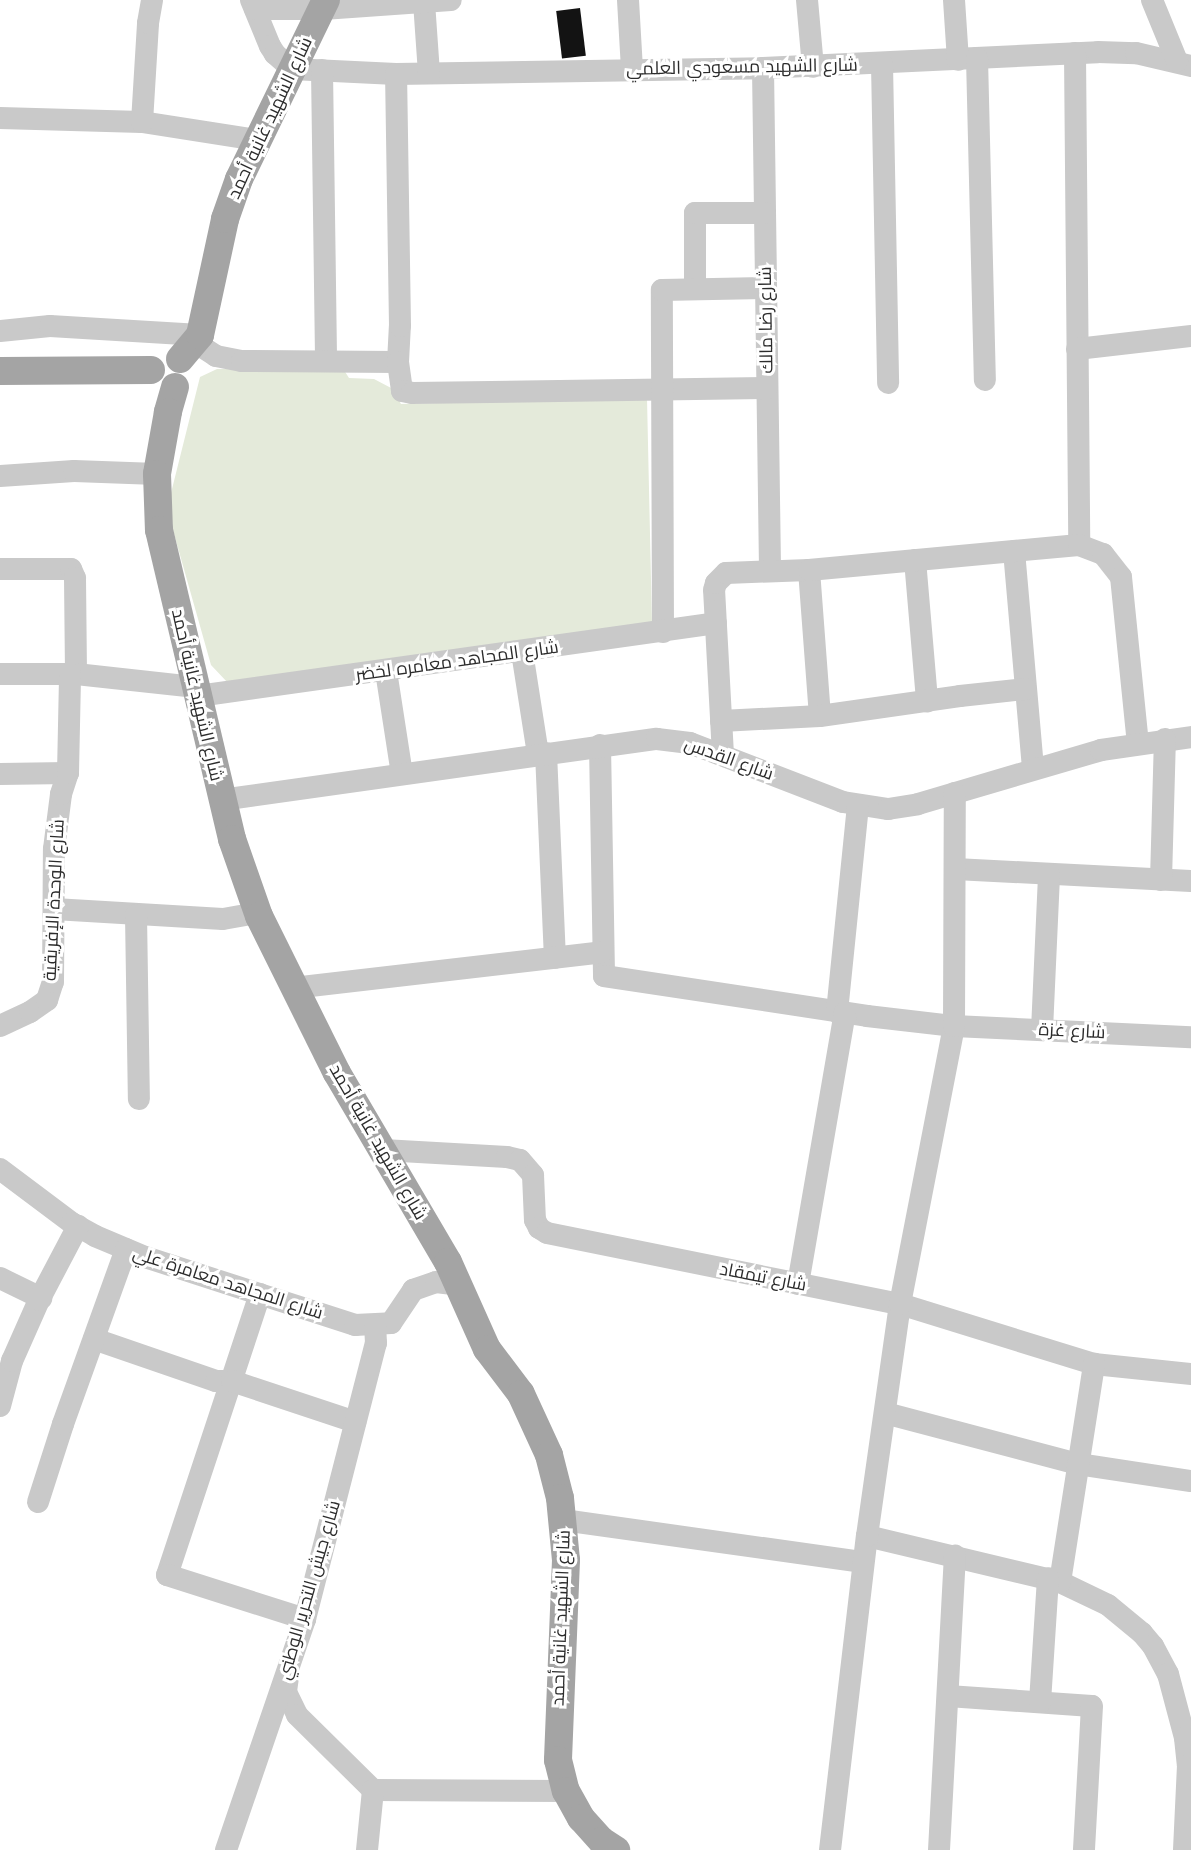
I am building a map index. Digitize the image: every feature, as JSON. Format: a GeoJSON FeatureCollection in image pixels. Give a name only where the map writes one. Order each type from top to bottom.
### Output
{"type":"FeatureCollection","features":[{"type":"Feature","properties":{"kind":"main road","name":"شارع الشهيد غانية أحمد"},"geometry":{"type":"LineString","coordinates":[[324,5],[239,179],[176,371],[157,474],[159,530],[221,800],[244,878],[258,913],[337,1073],[459,1285],[479,1335],[521,1394],[541,1434],[555,1476],[563,1520],[566,1560],[557,1744],[561,1775],[566,1791],[586,1824],[616,1850]]}},
{"type":"Feature","properties":{"kind":"main road"},"geometry":{"type":"LineString","coordinates":[[0,371],[176,371]]}},
{"type":"Feature","properties":{"kind":"street"},"geometry":{"type":"LineString","coordinates":[[142,122],[148,24],[152,0]]}},
{"type":"Feature","properties":{"kind":"street"},"geometry":{"type":"LineString","coordinates":[[292,69],[270,46],[253,5],[451,0]]}},
{"type":"Feature","properties":{"kind":"street"},"geometry":{"type":"LineString","coordinates":[[628,0],[632,70]]}},
{"type":"Feature","properties":{"kind":"street"},"geometry":{"type":"LineString","coordinates":[[807,0],[813,67]]}},
{"type":"Feature","properties":{"kind":"street"},"geometry":{"type":"LineString","coordinates":[[954,0],[968,59],[985,380]]}},
{"type":"Feature","properties":{"kind":"street"},"geometry":{"type":"LineString","coordinates":[[1152,0],[1184,64]]}},
{"type":"Feature","properties":{"kind":"street"},"geometry":{"type":"LineString","coordinates":[[424,2],[429,73]]}},
{"type":"Feature","properties":{"kind":"street"},"geometry":{"type":"LineString","coordinates":[[1075,53],[1079,545]]}},
{"type":"Feature","properties":{"kind":"street","name":"شارع الشهيد مسعودي العلمي"},"geometry":{"type":"LineString","coordinates":[[292,69],[396,74],[813,67],[1075,53],[1136,53],[1184,64]]}},
{"type":"Feature","properties":{"kind":"street"},"geometry":{"type":"LineString","coordinates":[[882,64],[888,383]]}},
{"type":"Feature","properties":{"kind":"street","name":"شارع رضا مالك"},"geometry":{"type":"LineString","coordinates":[[763,68],[770,571]]}},
{"type":"Feature","properties":{"kind":"street"},"geometry":{"type":"LineString","coordinates":[[322,70],[326,361]]}},
{"type":"Feature","properties":{"kind":"street"},"geometry":{"type":"LineString","coordinates":[[396,74],[400,326],[398,362],[402,391],[412,393],[767,388]]}},
{"type":"Feature","properties":{"kind":"street"},"geometry":{"type":"LineString","coordinates":[[0,118],[142,122],[257,140]]}},
{"type":"Feature","properties":{"kind":"street"},"geometry":{"type":"LineString","coordinates":[[695,289],[695,213],[765,213]]}},
{"type":"Feature","properties":{"kind":"street"},"geometry":{"type":"LineString","coordinates":[[663,632],[662,290],[766,288]]}},
{"type":"Feature","properties":{"kind":"street"},"geometry":{"type":"LineString","coordinates":[[0,331],[50,326],[176,371],[216,356],[242,361],[398,362]]}},
{"type":"Feature","properties":{"kind":"street"},"geometry":{"type":"LineString","coordinates":[[1077,349],[1191,336]]}},
{"type":"Feature","properties":{"kind":"street"},"geometry":{"type":"LineString","coordinates":[[0,476],[74,471],[157,474]]}},
{"type":"Feature","properties":{"kind":"street"},"geometry":{"type":"LineString","coordinates":[[723,755],[714,590],[720,577],[733,572],[809,570],[1079,545],[1103,554],[1121,577],[1138,742]]}},
{"type":"Feature","properties":{"kind":"street"},"geometry":{"type":"LineString","coordinates":[[1014,551],[1034,769]]}},
{"type":"Feature","properties":{"kind":"street"},"geometry":{"type":"LineString","coordinates":[[915,560],[927,701]]}},
{"type":"Feature","properties":{"kind":"street","name":"شارع الوحدة الإفريقية"},"geometry":{"type":"LineString","coordinates":[[0,569],[71,569],[75,578],[68,773],[61,794],[57,819],[53,982],[47,1000],[30,1012],[0,1026]]}},
{"type":"Feature","properties":{"kind":"street"},"geometry":{"type":"LineString","coordinates":[[809,570],[820,716]]}},
{"type":"Feature","properties":{"kind":"street","name":"شارع المجاهد معامره لخضر"},"geometry":{"type":"LineString","coordinates":[[0,674],[73,674],[197,691],[386,671],[716,624]]}},
{"type":"Feature","properties":{"kind":"street"},"geometry":{"type":"LineString","coordinates":[[522,652],[542,754],[555,958]]}},
{"type":"Feature","properties":{"kind":"street"},"geometry":{"type":"LineString","coordinates":[[386,671],[402,774]]}},
{"type":"Feature","properties":{"kind":"street"},"geometry":{"type":"LineString","coordinates":[[721,721],[820,716],[1026,689]]}},
{"type":"Feature","properties":{"kind":"street","name":"شارع القدس"},"geometry":{"type":"LineString","coordinates":[[221,800],[640,739],[674,740],[723,755],[858,807],[888,809],[903,807],[1138,742],[1191,737]]}},
{"type":"Feature","properties":{"kind":"street"},"geometry":{"type":"LineString","coordinates":[[1161,880],[1165,739]]}},
{"type":"Feature","properties":{"kind":"street"},"geometry":{"type":"LineString","coordinates":[[293,987],[602,952],[600,745]]}},
{"type":"Feature","properties":{"kind":"street"},"geometry":{"type":"LineString","coordinates":[[0,774],[68,773]]}},
{"type":"Feature","properties":{"kind":"street"},"geometry":{"type":"LineString","coordinates":[[830,1850],[867,1536],[900,1304],[954,1026],[955,793]]}},
{"type":"Feature","properties":{"kind":"street"},"geometry":{"type":"LineString","coordinates":[[798,1284],[841,1012],[858,807]]}},
{"type":"Feature","properties":{"kind":"street"},"geometry":{"type":"LineString","coordinates":[[955,869],[1191,881]]}},
{"type":"Feature","properties":{"kind":"street"},"geometry":{"type":"LineString","coordinates":[[1042,1030],[1049,874]]}},
{"type":"Feature","properties":{"kind":"street"},"geometry":{"type":"LineString","coordinates":[[54,909],[223,919],[258,913]]}},
{"type":"Feature","properties":{"kind":"street"},"geometry":{"type":"LineString","coordinates":[[136,915],[139,1099]]}},
{"type":"Feature","properties":{"kind":"street","name":"شارع غزة"},"geometry":{"type":"LineString","coordinates":[[602,952],[604,976],[841,1012],[954,1026],[1191,1037]]}},
{"type":"Feature","properties":{"kind":"street","name":"شارع تيمقاد"},"geometry":{"type":"LineString","coordinates":[[383,1150],[514,1158],[530,1169],[534,1182],[535,1220],[539,1228],[546,1233],[900,1304],[1094,1364],[1191,1374]]}},
{"type":"Feature","properties":{"kind":"street","name":"شارع المجاهد معامرة علي"},"geometry":{"type":"LineString","coordinates":[[0,1169],[78,1226],[126,1249],[355,1325],[375,1326]]}},
{"type":"Feature","properties":{"kind":"street"},"geometry":{"type":"LineString","coordinates":[[0,1405],[12,1361],[78,1226]]}},
{"type":"Feature","properties":{"kind":"street"},"geometry":{"type":"LineString","coordinates":[[39,1502],[126,1249]]}},
{"type":"Feature","properties":{"kind":"street"},"geometry":{"type":"LineString","coordinates":[[0,1278],[41,1298]]}},
{"type":"Feature","properties":{"kind":"street"},"geometry":{"type":"LineString","coordinates":[[375,1326],[392,1323],[413,1290],[436,1282],[459,1285]]}},
{"type":"Feature","properties":{"kind":"street"},"geometry":{"type":"LineString","coordinates":[[261,1294],[167,1575],[305,1619]]}},
{"type":"Feature","properties":{"kind":"street","name":"شارع جيش التحرير الوطني"},"geometry":{"type":"LineString","coordinates":[[226,1850],[305,1619],[376,1343],[375,1326]]}},
{"type":"Feature","properties":{"kind":"street"},"geometry":{"type":"LineString","coordinates":[[94,1339],[216,1381],[232,1381],[355,1422]]}},
{"type":"Feature","properties":{"kind":"street"},"geometry":{"type":"LineString","coordinates":[[1040,1702],[1054,1580],[1078,1464],[1094,1364]]}},
{"type":"Feature","properties":{"kind":"street"},"geometry":{"type":"LineString","coordinates":[[885,1413],[1078,1464],[1191,1482]]}},
{"type":"Feature","properties":{"kind":"street"},"geometry":{"type":"LineString","coordinates":[[563,1520],[864,1562]]}},
{"type":"Feature","properties":{"kind":"street"},"geometry":{"type":"LineString","coordinates":[[867,1536],[1054,1580],[1108,1605],[1142,1633],[1153,1646],[1170,1682],[1189,1749],[1184,1850]]}},
{"type":"Feature","properties":{"kind":"street"},"geometry":{"type":"LineString","coordinates":[[939,1850],[955,1556]]}},
{"type":"Feature","properties":{"kind":"street"},"geometry":{"type":"LineString","coordinates":[[291,1665],[286,1692],[293,1709],[310,1730],[373,1790],[566,1791]]}},
{"type":"Feature","properties":{"kind":"street"},"geometry":{"type":"LineString","coordinates":[[948,1696],[1092,1706],[1084,1850]]}},
{"type":"Feature","properties":{"kind":"street"},"geometry":{"type":"LineString","coordinates":[[367,1850],[373,1790]]}},
{"type":"Feature","properties":{"kind":"green space"},"geometry":{"type":"Polygon","coordinates":[[[342,367],[349,378],[374,379],[393,389],[401,404],[647,398],[652,625],[228,683],[211,665],[167,509],[200,377],[217,369],[342,367]]]}},
{"type":"Feature","properties":{"kind":"building"},"geometry":{"type":"Polygon","coordinates":[[[580,8],[586,56],[562,59],[556,11],[580,8]]]}}]}
